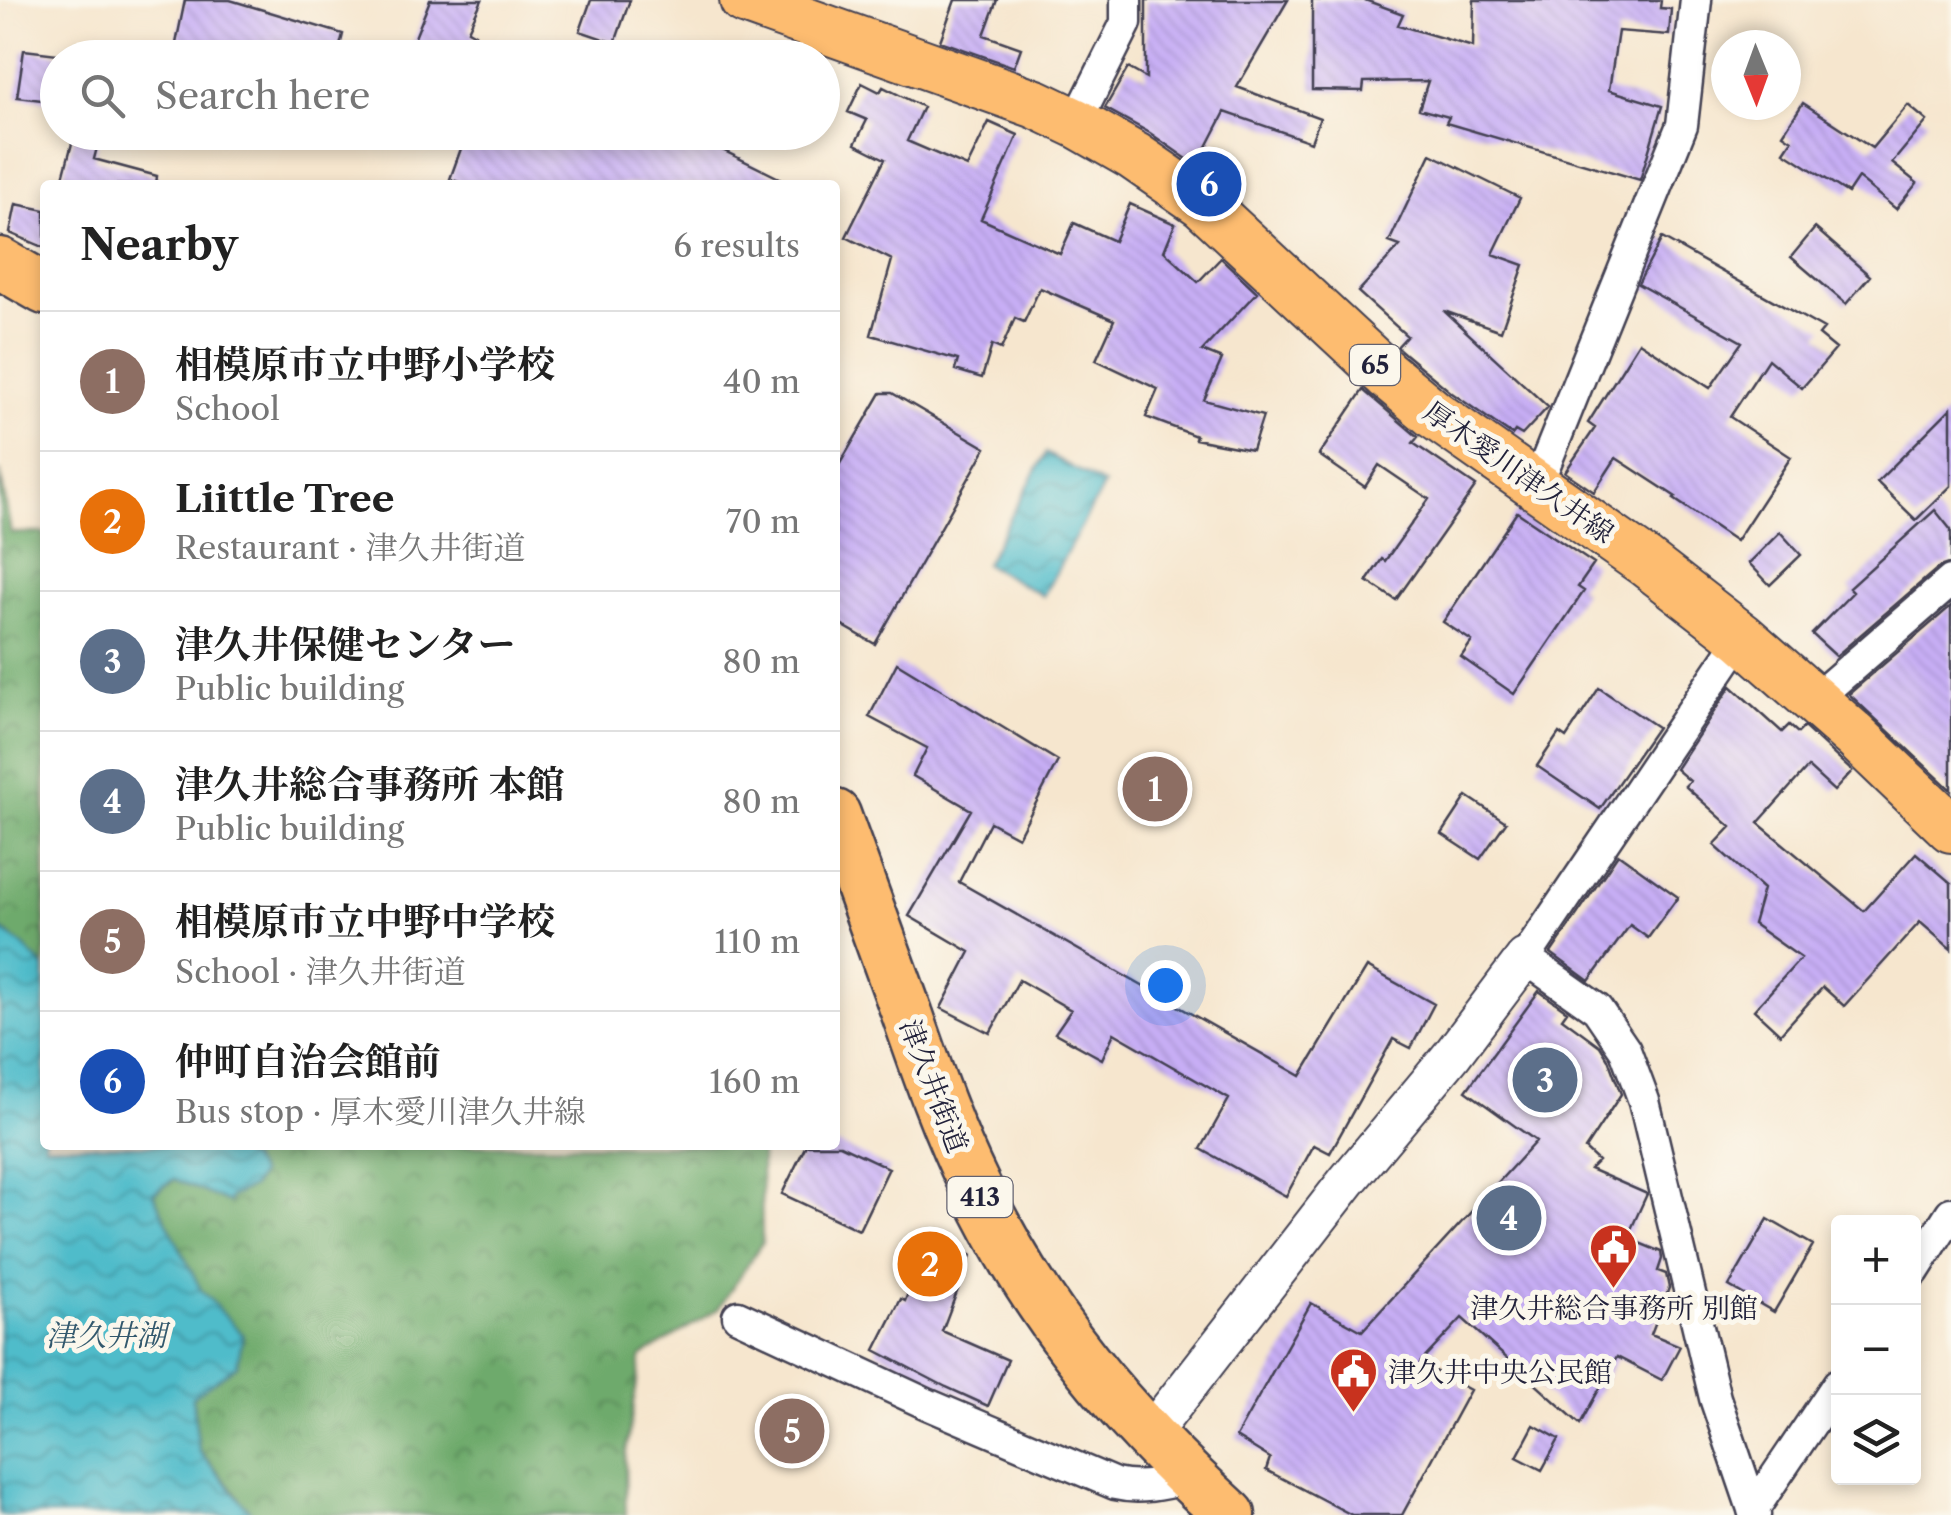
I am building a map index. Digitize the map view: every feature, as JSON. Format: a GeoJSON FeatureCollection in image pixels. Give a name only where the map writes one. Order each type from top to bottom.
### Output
{"type":"FeatureCollection","features":[{"type":"Feature","properties":{"kind":"highway"},"geometry":{"type":"LineString","coordinates":[[0,263],[40,286]]}},
{"type":"Feature","properties":{"kind":"highway","name":"津久井街道"},"geometry":{"type":"LineString","coordinates":[[840,829],[936,1095],[974,1186],[1022,1274],[1114,1401],[1230,1515]]}},
{"type":"Feature","properties":{"kind":"main road","name":"厚木愛川津久井線"},"geometry":{"type":"LineString","coordinates":[[744,0],[1018,98],[1076,123],[1134,156],[1202,203],[1352,345],[1435,415],[1645,562],[1742,637],[1951,828]]}},
{"type":"Feature","properties":{"kind":"street"},"geometry":{"type":"LineString","coordinates":[[1076,123],[1126,23],[1126,0]]}},
{"type":"Feature","properties":{"kind":"street"},"geometry":{"type":"LineString","coordinates":[[1536,487],[1682,125],[1696,0]]}},
{"type":"Feature","properties":{"kind":"street"},"geometry":{"type":"LineString","coordinates":[[1814,699],[1951,581]]}},
{"type":"Feature","properties":{"kind":"street"},"geometry":{"type":"LineString","coordinates":[[1148,1437],[1526,958],[1742,637]]}},
{"type":"Feature","properties":{"kind":"street"},"geometry":{"type":"LineString","coordinates":[[1526,958],[1597,1008],[1625,1050],[1644,1102],[1715,1398],[1754,1512]]}},
{"type":"Feature","properties":{"kind":"street"},"geometry":{"type":"LineString","coordinates":[[1922,1239],[1951,1213]]}},
{"type":"Feature","properties":{"kind":"street"},"geometry":{"type":"LineString","coordinates":[[738,1316],[927,1404],[1115,1484],[1160,1486],[1189,1478]]}},
{"type":"Feature","properties":{"kind":"street"},"geometry":{"type":"LineString","coordinates":[[1754,1512],[1831,1395]]}},
{"type":"Feature","properties":{"kind":"green space"},"geometry":{"type":"Polygon","coordinates":[[[0,471],[11,533],[40,533],[40,966],[0,928],[0,471]]]}},
{"type":"Feature","properties":{"kind":"green space"},"geometry":{"type":"Polygon","coordinates":[[[219,1150],[761,1150],[762,1243],[718,1309],[641,1357],[625,1458],[626,1515],[244,1515],[239,1497],[199,1450],[192,1396],[237,1365],[153,1194],[219,1150]]]}},
{"type":"Feature","properties":{"kind":"water"},"geometry":{"type":"Polygon","coordinates":[[[1046,453],[1104,485],[1043,596],[985,564],[1046,453]]]}},
{"type":"Feature","properties":{"kind":"water","name":"津久井湖"},"geometry":{"type":"Polygon","coordinates":[[[0,929],[40,963],[40,1150],[236,1150],[260,1174],[252,1187],[230,1197],[229,1203],[174,1179],[153,1194],[201,1290],[243,1335],[237,1365],[192,1397],[199,1451],[253,1515],[0,1515],[0,929]]]}},
{"type":"Feature","properties":{"kind":"building"},"geometry":{"type":"Polygon","coordinates":[[[185,0],[230,0],[343,34],[342,40],[177,40],[185,0]]]}},
{"type":"Feature","properties":{"kind":"building"},"geometry":{"type":"Polygon","coordinates":[[[430,0],[482,0],[468,30],[475,34],[472,40],[414,40],[430,0]]]}},
{"type":"Feature","properties":{"kind":"building"},"geometry":{"type":"Polygon","coordinates":[[[591,0],[630,0],[616,40],[580,31],[591,0]]]}},
{"type":"Feature","properties":{"kind":"building"},"geometry":{"type":"Polygon","coordinates":[[[955,0],[997,0],[984,35],[1021,48],[1014,67],[940,41],[955,0]]]}},
{"type":"Feature","properties":{"kind":"building"},"geometry":{"type":"Polygon","coordinates":[[[1146,0],[1288,0],[1237,87],[1320,118],[1311,142],[1225,112],[1197,166],[1105,108],[1128,68],[1146,78],[1146,0]]]}},
{"type":"Feature","properties":{"kind":"building"},"geometry":{"type":"Polygon","coordinates":[[[1312,0],[1365,0],[1403,14],[1398,25],[1473,47],[1474,0],[1661,0],[1660,8],[1671,9],[1669,35],[1618,31],[1609,90],[1662,106],[1640,180],[1446,123],[1449,117],[1419,109],[1428,81],[1364,82],[1363,91],[1312,90],[1312,0]]]}},
{"type":"Feature","properties":{"kind":"building"},"geometry":{"type":"Polygon","coordinates":[[[24,50],[40,52],[40,100],[17,97],[24,50]]]}},
{"type":"Feature","properties":{"kind":"building"},"geometry":{"type":"Polygon","coordinates":[[[862,83],[880,92],[883,87],[923,107],[907,141],[967,167],[989,122],[1018,135],[981,219],[1060,254],[1074,223],[1114,241],[1130,204],[1175,224],[1164,251],[1198,282],[1221,258],[1257,292],[1202,351],[1222,359],[1204,400],[1263,416],[1252,450],[1195,439],[1196,436],[1146,417],[1158,389],[1096,360],[1114,320],[1040,288],[1024,322],[1015,318],[1001,349],[992,345],[982,378],[955,370],[958,360],[871,335],[892,260],[846,237],[885,159],[855,144],[867,120],[848,112],[862,83]]]}},
{"type":"Feature","properties":{"kind":"building"},"geometry":{"type":"Polygon","coordinates":[[[1803,103],[1872,148],[1908,105],[1927,121],[1892,163],[1917,183],[1896,209],[1858,178],[1848,193],[1784,152],[1792,140],[1783,134],[1792,120],[1801,120],[1803,103]]]}},
{"type":"Feature","properties":{"kind":"building"},"geometry":{"type":"Polygon","coordinates":[[[70,150],[96,150],[94,159],[157,176],[157,180],[62,180],[70,150]]]}},
{"type":"Feature","properties":{"kind":"building"},"geometry":{"type":"Polygon","coordinates":[[[460,150],[722,150],[783,180],[453,180],[460,150]]]}},
{"type":"Feature","properties":{"kind":"building"},"geometry":{"type":"Polygon","coordinates":[[[1431,154],[1520,198],[1493,254],[1524,265],[1501,331],[1444,311],[1548,407],[1522,435],[1515,431],[1512,435],[1405,354],[1397,347],[1407,336],[1358,292],[1400,246],[1389,242],[1431,154]]]}},
{"type":"Feature","properties":{"kind":"building"},"geometry":{"type":"Polygon","coordinates":[[[16,204],[40,209],[40,246],[10,233],[16,204]]]}},
{"type":"Feature","properties":{"kind":"building"},"geometry":{"type":"Polygon","coordinates":[[[1815,228],[1870,276],[1846,304],[1791,257],[1815,228]]]}},
{"type":"Feature","properties":{"kind":"building"},"geometry":{"type":"Polygon","coordinates":[[[1662,238],[1824,329],[1819,335],[1836,349],[1802,388],[1768,359],[1730,417],[1791,457],[1736,541],[1616,458],[1594,492],[1565,472],[1595,428],[1588,423],[1639,342],[1710,388],[1742,342],[1638,284],[1662,238]]]}},
{"type":"Feature","properties":{"kind":"building"},"geometry":{"type":"Polygon","coordinates":[[[1363,390],[1418,437],[1413,443],[1476,486],[1396,600],[1367,581],[1429,499],[1379,465],[1365,487],[1319,455],[1363,390]]]}},
{"type":"Feature","properties":{"kind":"building"},"geometry":{"type":"Polygon","coordinates":[[[881,393],[892,393],[986,448],[875,644],[840,624],[840,463],[881,393]]]}},
{"type":"Feature","properties":{"kind":"building"},"geometry":{"type":"Polygon","coordinates":[[[1951,408],[1951,486],[1916,520],[1877,482],[1951,408]]]}},
{"type":"Feature","properties":{"kind":"building"},"geometry":{"type":"Polygon","coordinates":[[[1935,510],[1951,530],[1951,563],[1939,567],[1836,656],[1812,634],[1853,592],[1849,588],[1935,510]]]}},
{"type":"Feature","properties":{"kind":"building"},"geometry":{"type":"Polygon","coordinates":[[[1517,512],[1594,564],[1578,587],[1584,591],[1514,694],[1461,657],[1472,641],[1443,622],[1517,512]]]}},
{"type":"Feature","properties":{"kind":"building"},"geometry":{"type":"Polygon","coordinates":[[[1780,532],[1801,555],[1770,585],[1749,563],[1780,532]]]}},
{"type":"Feature","properties":{"kind":"building"},"geometry":{"type":"Polygon","coordinates":[[[1951,606],[1951,790],[1849,694],[1951,606]]]}},
{"type":"Feature","properties":{"kind":"building"},"geometry":{"type":"Polygon","coordinates":[[[897,663],[1058,761],[1018,837],[990,822],[959,882],[1301,1076],[1367,967],[1434,1004],[1411,1048],[1393,1039],[1330,1153],[1314,1145],[1286,1196],[1201,1149],[1229,1099],[1114,1033],[1102,1059],[1055,1033],[1071,1010],[1019,980],[990,1033],[941,1008],[970,952],[909,916],[971,810],[913,776],[927,748],[869,717],[897,663]]]}},
{"type":"Feature","properties":{"kind":"building"},"geometry":{"type":"Polygon","coordinates":[[[1731,686],[1782,732],[1789,725],[1798,733],[1804,727],[1852,771],[1834,791],[1808,767],[1758,823],[1864,911],[1916,853],[1951,883],[1951,949],[1920,922],[1844,1006],[1823,987],[1780,1034],[1754,1010],[1801,958],[1753,924],[1763,889],[1714,845],[1731,827],[1685,786],[1690,781],[1676,769],[1731,686]]]}},
{"type":"Feature","properties":{"kind":"building"},"geometry":{"type":"Polygon","coordinates":[[[1599,688],[1657,727],[1600,809],[1537,766],[1559,733],[1566,738],[1599,688]]]}},
{"type":"Feature","properties":{"kind":"building"},"geometry":{"type":"Polygon","coordinates":[[[1467,796],[1506,822],[1480,859],[1442,834],[1467,796]]]}},
{"type":"Feature","properties":{"kind":"building"},"geometry":{"type":"Polygon","coordinates":[[[1618,854],[1678,897],[1648,938],[1630,925],[1589,981],[1551,953],[1618,854]]]}},
{"type":"Feature","properties":{"kind":"building"},"geometry":{"type":"Polygon","coordinates":[[[1539,991],[1567,1011],[1562,1018],[1600,1046],[1608,1059],[1621,1094],[1585,1149],[1598,1161],[1590,1169],[1647,1194],[1627,1238],[1661,1252],[1658,1271],[1666,1274],[1669,1288],[1651,1334],[1680,1346],[1662,1380],[1617,1357],[1580,1424],[1462,1318],[1420,1363],[1470,1390],[1402,1515],[1352,1515],[1266,1470],[1270,1458],[1236,1437],[1311,1303],[1362,1331],[1536,1141],[1466,1091],[1539,991]]]}},
{"type":"Feature","properties":{"kind":"building"},"geometry":{"type":"Polygon","coordinates":[[[840,1145],[889,1168],[859,1230],[782,1194],[804,1150],[840,1150],[840,1145]]]}},
{"type":"Feature","properties":{"kind":"building"},"geometry":{"type":"Polygon","coordinates":[[[1768,1219],[1813,1245],[1774,1312],[1729,1286],[1768,1219]]]}},
{"type":"Feature","properties":{"kind":"building"},"geometry":{"type":"Polygon","coordinates":[[[929,1239],[971,1255],[942,1331],[1008,1360],[988,1406],[875,1350],[901,1299],[905,1301],[929,1239]]]}},
{"type":"Feature","properties":{"kind":"building"},"geometry":{"type":"Polygon","coordinates":[[[1534,1425],[1559,1439],[1542,1470],[1517,1457],[1534,1425]]]}},
{"type":"Feature","properties":{"kind":"place","name":"仲町自治会館前"},"geometry":{"type":"Point","coordinates":[1209,184]}},
{"type":"Feature","properties":{"kind":"place","name":"相模原市立中野小学校"},"geometry":{"type":"Point","coordinates":[1155,789]}},
{"type":"Feature","properties":{"kind":"place","name":"津久井保健センター"},"geometry":{"type":"Point","coordinates":[1545,1080]}},
{"type":"Feature","properties":{"kind":"place","name":"津久井総合事務所 本館"},"geometry":{"type":"Point","coordinates":[1509,1218]}},
{"type":"Feature","properties":{"kind":"place","name":"Liittle Tree"},"geometry":{"type":"Point","coordinates":[930,1264]}},
{"type":"Feature","properties":{"kind":"place","name":"津久井総合事務所 別館"},"geometry":{"type":"Point","coordinates":[1614,1290]}},
{"type":"Feature","properties":{"kind":"place","name":"津久井中央公民館"},"geometry":{"type":"Point","coordinates":[1353,1414]}},
{"type":"Feature","properties":{"kind":"place","name":"相模原市立中野中学校"},"geometry":{"type":"Point","coordinates":[792,1431]}}]}
